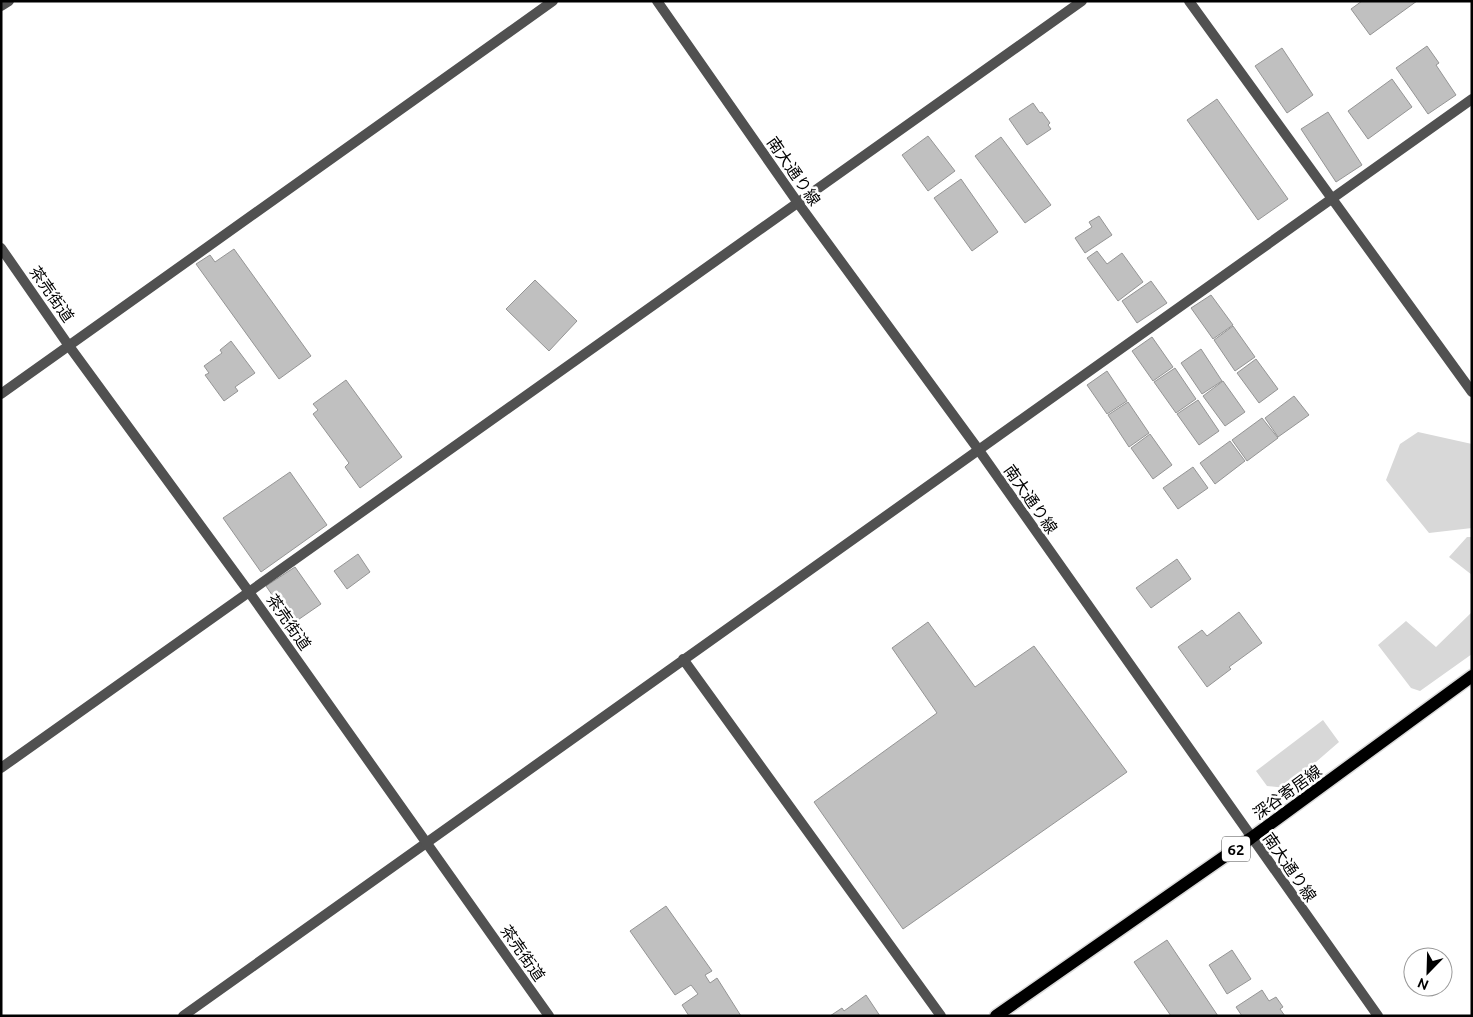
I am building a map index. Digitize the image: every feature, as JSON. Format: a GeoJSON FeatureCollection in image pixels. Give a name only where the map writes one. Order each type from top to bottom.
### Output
{"type":"FeatureCollection","features":[{"type":"Feature","properties":{"kind":"main road","name":"深谷寄居線"},"geometry":{"type":"LineString","coordinates":[[996,1016],[1251,838],[1472,676]]}},
{"type":"Feature","properties":{"kind":"street"},"geometry":{"type":"LineString","coordinates":[[1,6],[9,1]]}},
{"type":"Feature","properties":{"kind":"street"},"geometry":{"type":"LineString","coordinates":[[1,394],[553,1]]}},
{"type":"Feature","properties":{"kind":"street","name":"南大通り線"},"geometry":{"type":"LineString","coordinates":[[657,1],[798,203],[978,449],[1378,1016]]}},
{"type":"Feature","properties":{"kind":"street"},"geometry":{"type":"LineString","coordinates":[[1,768],[1082,1]]}},
{"type":"Feature","properties":{"kind":"street"},"geometry":{"type":"LineString","coordinates":[[1189,1],[1472,392]]}},
{"type":"Feature","properties":{"kind":"street"},"geometry":{"type":"LineString","coordinates":[[183,1016],[1472,99]]}},
{"type":"Feature","properties":{"kind":"street","name":"茶売街道"},"geometry":{"type":"LineString","coordinates":[[1,248],[69,346],[249,592],[549,1016]]}},
{"type":"Feature","properties":{"kind":"street"},"geometry":{"type":"LineString","coordinates":[[684,659],[941,1016]]}},
{"type":"Feature","properties":{"kind":"shaded area"},"geometry":{"type":"Polygon","coordinates":[[[1418,432],[1472,444],[1472,528],[1429,533],[1386,480],[1400,444],[1418,432]]]}},
{"type":"Feature","properties":{"kind":"shaded area"},"geometry":{"type":"Polygon","coordinates":[[[1467,537],[1472,537],[1472,575],[1449,557],[1467,537]]]}},
{"type":"Feature","properties":{"kind":"shaded area"},"geometry":{"type":"Polygon","coordinates":[[[1472,612],[1472,654],[1420,691],[1411,688],[1378,645],[1406,621],[1436,647],[1472,612]]]}},
{"type":"Feature","properties":{"kind":"shaded area"},"geometry":{"type":"Polygon","coordinates":[[[1323,720],[1339,742],[1286,788],[1267,786],[1256,771],[1323,720]]]}},
{"type":"Feature","properties":{"kind":"building"},"geometry":{"type":"Polygon","coordinates":[[[1362,1],[1417,1],[1370,35],[1351,9],[1362,1]]]}},
{"type":"Feature","properties":{"kind":"building"},"geometry":{"type":"Polygon","coordinates":[[[1427,46],[1439,63],[1436,65],[1456,95],[1428,114],[1396,68],[1427,46]]]}},
{"type":"Feature","properties":{"kind":"building"},"geometry":{"type":"Polygon","coordinates":[[[1282,48],[1313,95],[1287,113],[1255,66],[1282,48]]]}},
{"type":"Feature","properties":{"kind":"building"},"geometry":{"type":"Polygon","coordinates":[[[1392,79],[1412,107],[1368,139],[1348,111],[1392,79]]]}},
{"type":"Feature","properties":{"kind":"building"},"geometry":{"type":"Polygon","coordinates":[[[1217,99],[1288,199],[1258,220],[1187,120],[1217,99]]]}},
{"type":"Feature","properties":{"kind":"building"},"geometry":{"type":"Polygon","coordinates":[[[1033,103],[1050,123],[1048,125],[1051,129],[1027,145],[1009,119],[1033,103]]]}},
{"type":"Feature","properties":{"kind":"building"},"geometry":{"type":"Polygon","coordinates":[[[1328,112],[1362,165],[1336,182],[1301,129],[1328,112]]]}},
{"type":"Feature","properties":{"kind":"building"},"geometry":{"type":"Polygon","coordinates":[[[928,136],[955,171],[928,191],[902,155],[928,136]]]}},
{"type":"Feature","properties":{"kind":"building"},"geometry":{"type":"Polygon","coordinates":[[[1001,137],[1051,205],[1025,223],[975,156],[1001,137]]]}},
{"type":"Feature","properties":{"kind":"building"},"geometry":{"type":"Polygon","coordinates":[[[961,179],[998,232],[972,251],[934,198],[961,179]]]}},
{"type":"Feature","properties":{"kind":"building"},"geometry":{"type":"Polygon","coordinates":[[[1099,216],[1112,235],[1085,253],[1075,238],[1092,227],[1089,222],[1099,216]]]}},
{"type":"Feature","properties":{"kind":"building"},"geometry":{"type":"Polygon","coordinates":[[[234,249],[311,356],[279,379],[196,264],[210,255],[215,262],[234,249]]]}},
{"type":"Feature","properties":{"kind":"building"},"geometry":{"type":"Polygon","coordinates":[[[1097,251],[1107,264],[1122,253],[1143,282],[1118,301],[1087,258],[1097,251]]]}},
{"type":"Feature","properties":{"kind":"building"},"geometry":{"type":"Polygon","coordinates":[[[535,280],[577,321],[549,351],[506,309],[535,280]]]}},
{"type":"Feature","properties":{"kind":"building"},"geometry":{"type":"Polygon","coordinates":[[[1151,281],[1167,303],[1137,323],[1122,301],[1151,281]]]}},
{"type":"Feature","properties":{"kind":"building"},"geometry":{"type":"Polygon","coordinates":[[[1211,295],[1233,325],[1213,339],[1191,308],[1211,295]]]}},
{"type":"Feature","properties":{"kind":"building"},"geometry":{"type":"Polygon","coordinates":[[[1233,326],[1255,357],[1235,371],[1214,340],[1233,326]]]}},
{"type":"Feature","properties":{"kind":"building"},"geometry":{"type":"Polygon","coordinates":[[[1152,337],[1173,367],[1153,381],[1132,351],[1152,337]]]}},
{"type":"Feature","properties":{"kind":"building"},"geometry":{"type":"Polygon","coordinates":[[[231,341],[255,373],[235,387],[238,391],[224,401],[205,375],[209,373],[204,366],[222,353],[220,350],[231,341]]]}},
{"type":"Feature","properties":{"kind":"building"},"geometry":{"type":"Polygon","coordinates":[[[1201,349],[1222,381],[1202,394],[1181,363],[1201,349]]]}},
{"type":"Feature","properties":{"kind":"building"},"geometry":{"type":"Polygon","coordinates":[[[1256,359],[1278,389],[1259,403],[1237,373],[1256,359]]]}},
{"type":"Feature","properties":{"kind":"building"},"geometry":{"type":"Polygon","coordinates":[[[1175,368],[1196,399],[1176,413],[1154,382],[1175,368]]]}},
{"type":"Feature","properties":{"kind":"building"},"geometry":{"type":"Polygon","coordinates":[[[1107,371],[1127,401],[1107,414],[1087,385],[1107,371]]]}},
{"type":"Feature","properties":{"kind":"building"},"geometry":{"type":"Polygon","coordinates":[[[346,380],[402,457],[360,488],[345,467],[349,463],[313,414],[318,410],[313,404],[346,380]]]}},
{"type":"Feature","properties":{"kind":"building"},"geometry":{"type":"Polygon","coordinates":[[[1223,381],[1245,412],[1225,426],[1203,396],[1223,381]]]}},
{"type":"Feature","properties":{"kind":"building"},"geometry":{"type":"Polygon","coordinates":[[[1294,396],[1309,415],[1278,437],[1265,418],[1294,396]]]}},
{"type":"Feature","properties":{"kind":"building"},"geometry":{"type":"Polygon","coordinates":[[[1198,400],[1219,431],[1199,445],[1177,414],[1198,400]]]}},
{"type":"Feature","properties":{"kind":"building"},"geometry":{"type":"Polygon","coordinates":[[[1128,402],[1149,433],[1129,447],[1108,415],[1128,402]]]}},
{"type":"Feature","properties":{"kind":"building"},"geometry":{"type":"Polygon","coordinates":[[[1262,418],[1278,438],[1247,461],[1232,440],[1262,418]]]}},
{"type":"Feature","properties":{"kind":"building"},"geometry":{"type":"Polygon","coordinates":[[[1150,434],[1172,465],[1153,479],[1131,448],[1150,434]]]}},
{"type":"Feature","properties":{"kind":"building"},"geometry":{"type":"Polygon","coordinates":[[[1230,441],[1245,461],[1215,484],[1200,463],[1230,441]]]}},
{"type":"Feature","properties":{"kind":"building"},"geometry":{"type":"Polygon","coordinates":[[[1193,467],[1208,488],[1178,509],[1163,488],[1193,467]]]}},
{"type":"Feature","properties":{"kind":"building"},"geometry":{"type":"Polygon","coordinates":[[[290,472],[327,525],[261,572],[223,518],[290,472]]]}},
{"type":"Feature","properties":{"kind":"building"},"geometry":{"type":"Polygon","coordinates":[[[358,554],[370,572],[347,589],[334,571],[358,554]]]}},
{"type":"Feature","properties":{"kind":"building"},"geometry":{"type":"Polygon","coordinates":[[[1177,559],[1191,579],[1151,608],[1136,588],[1177,559]]]}},
{"type":"Feature","properties":{"kind":"building"},"geometry":{"type":"Polygon","coordinates":[[[295,567],[321,604],[292,624],[266,586],[295,567]]]}},
{"type":"Feature","properties":{"kind":"building"},"geometry":{"type":"Polygon","coordinates":[[[1239,612],[1262,643],[1229,667],[1231,669],[1207,687],[1178,647],[1202,630],[1207,636],[1239,612]]]}},
{"type":"Feature","properties":{"kind":"building"},"geometry":{"type":"Polygon","coordinates":[[[928,622],[975,687],[1034,646],[1127,772],[903,929],[814,802],[937,713],[892,648],[928,622]]]}},
{"type":"Feature","properties":{"kind":"building"},"geometry":{"type":"Polygon","coordinates":[[[666,906],[712,971],[705,975],[710,983],[717,978],[741,1016],[689,1016],[682,1005],[698,994],[691,985],[675,995],[630,931],[666,906]]]}},
{"type":"Feature","properties":{"kind":"building"},"geometry":{"type":"Polygon","coordinates":[[[1167,940],[1218,1016],[1171,1016],[1134,962],[1167,940]]]}},
{"type":"Feature","properties":{"kind":"building"},"geometry":{"type":"Polygon","coordinates":[[[1232,950],[1251,979],[1227,994],[1209,965],[1232,950]]]}},
{"type":"Feature","properties":{"kind":"building"},"geometry":{"type":"Polygon","coordinates":[[[1262,990],[1269,1001],[1276,997],[1283,1007],[1280,1009],[1285,1016],[1242,1016],[1236,1007],[1262,990]]]}},
{"type":"Feature","properties":{"kind":"building"},"geometry":{"type":"Polygon","coordinates":[[[866,995],[880,1016],[830,1016],[842,1008],[844,1011],[866,995]]]}}]}
